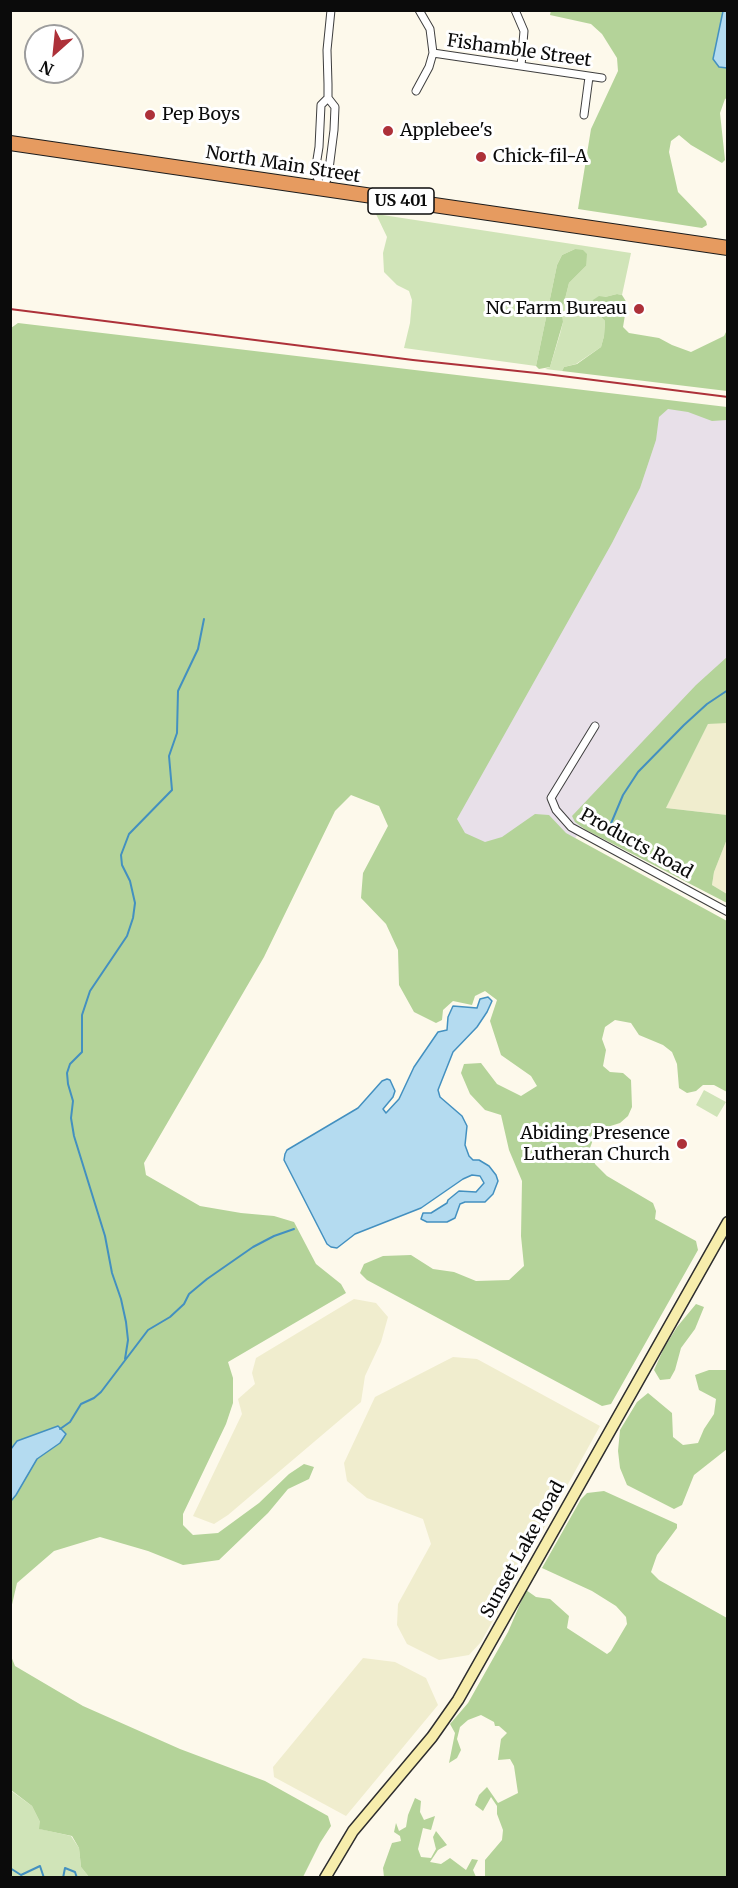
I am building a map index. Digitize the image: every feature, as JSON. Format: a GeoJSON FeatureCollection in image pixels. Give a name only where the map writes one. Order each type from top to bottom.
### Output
{"type":"FeatureCollection","features":[{"type":"Feature","properties":{"kind":"highway","name":"North Main Street"},"geometry":{"type":"LineString","coordinates":[[10,143],[728,248]]}},
{"type":"Feature","properties":{"kind":"main road","name":"Sunset Lake Road"},"geometry":{"type":"LineString","coordinates":[[325,1878],[353,1831],[432,1737],[458,1700],[723,1239],[728,1222]]}},
{"type":"Feature","properties":{"kind":"street"},"geometry":{"type":"LineString","coordinates":[[322,190],[328,177],[334,130],[335,107],[328,98],[327,50],[331,10]]}},
{"type":"Feature","properties":{"kind":"street"},"geometry":{"type":"LineString","coordinates":[[416,91],[429,67],[433,53],[430,29],[419,10]]}},
{"type":"Feature","properties":{"kind":"street"},"geometry":{"type":"LineString","coordinates":[[515,10],[524,31],[521,66]]}},
{"type":"Feature","properties":{"kind":"street","name":"Fishamble Street"},"geometry":{"type":"LineString","coordinates":[[433,53],[602,78]]}},
{"type":"Feature","properties":{"kind":"street"},"geometry":{"type":"LineString","coordinates":[[584,114],[589,77]]}},
{"type":"Feature","properties":{"kind":"street"},"geometry":{"type":"LineString","coordinates":[[322,190],[315,172],[321,105],[328,98]]}},
{"type":"Feature","properties":{"kind":"street","name":"Products Road"},"geometry":{"type":"LineString","coordinates":[[595,726],[551,798],[556,810],[571,827],[728,912]]}},
{"type":"Feature","properties":{"kind":"shaded area"},"geometry":{"type":"Polygon","coordinates":[[[661,405],[727,414],[727,687],[586,822],[572,843],[427,851],[661,405]]]}},
{"type":"Feature","properties":{"kind":"shaded area"},"geometry":{"type":"Polygon","coordinates":[[[727,723],[727,815],[666,808],[708,724],[727,723]]]}},
{"type":"Feature","properties":{"kind":"shaded area"},"geometry":{"type":"Polygon","coordinates":[[[727,839],[727,894],[712,885],[714,872],[727,839]]]}},
{"type":"Feature","properties":{"kind":"shaded area"},"geometry":{"type":"Polygon","coordinates":[[[354,1299],[376,1303],[388,1317],[381,1342],[365,1376],[361,1402],[228,1515],[214,1524],[193,1516],[242,1414],[238,1399],[255,1384],[252,1373],[256,1358],[354,1299]]]}},
{"type":"Feature","properties":{"kind":"shaded area"},"geometry":{"type":"Polygon","coordinates":[[[453,1357],[477,1359],[600,1426],[481,1642],[469,1655],[439,1660],[407,1644],[397,1625],[398,1604],[431,1544],[423,1519],[367,1498],[347,1481],[344,1463],[375,1397],[453,1357]]]}},
{"type":"Feature","properties":{"kind":"shaded area"},"geometry":{"type":"Polygon","coordinates":[[[363,1658],[395,1662],[426,1678],[438,1705],[346,1816],[274,1777],[273,1767],[363,1658]]]}},
{"type":"Feature","properties":{"kind":"green space"},"geometry":{"type":"Polygon","coordinates":[[[551,10],[723,11],[713,59],[719,67],[727,68],[727,98],[720,113],[725,160],[722,163],[691,145],[679,135],[671,141],[669,152],[678,192],[706,221],[707,225],[702,228],[578,209],[591,129],[618,71],[617,58],[602,34],[591,24],[550,15],[551,10]]]}},
{"type":"Feature","properties":{"kind":"green space"},"geometry":{"type":"Polygon","coordinates":[[[376,214],[631,253],[622,295],[605,297],[599,315],[605,321],[601,347],[576,364],[564,367],[562,371],[545,369],[550,367],[560,334],[563,322],[562,311],[569,283],[586,266],[575,249],[562,255],[557,265],[536,366],[404,348],[410,323],[412,300],[409,291],[397,285],[384,272],[383,253],[387,237],[376,214]]]}},
{"type":"Feature","properties":{"kind":"green space"},"geometry":{"type":"Polygon","coordinates":[[[575,249],[583,250],[587,254],[586,266],[569,283],[562,311],[563,322],[550,367],[539,369],[536,366],[557,265],[562,255],[575,249]]]}},
{"type":"Feature","properties":{"kind":"green space"},"geometry":{"type":"Polygon","coordinates":[[[622,295],[627,303],[623,327],[629,333],[659,338],[691,352],[724,336],[727,330],[727,391],[562,371],[564,367],[577,364],[601,347],[605,321],[592,308],[593,300],[599,296],[622,295]]]}},
{"type":"Feature","properties":{"kind":"green space"},"geometry":{"type":"Polygon","coordinates":[[[18,323],[727,407],[727,420],[712,421],[688,412],[668,409],[659,417],[656,440],[640,488],[612,543],[457,819],[465,833],[485,842],[502,837],[535,814],[549,815],[566,833],[727,921],[727,1092],[714,1085],[703,1085],[696,1091],[687,1093],[679,1088],[677,1064],[672,1052],[663,1045],[639,1035],[631,1023],[615,1020],[605,1027],[602,1039],[606,1050],[603,1066],[610,1072],[623,1073],[631,1080],[632,1107],[628,1116],[620,1123],[604,1128],[595,1134],[590,1148],[595,1164],[607,1176],[653,1203],[656,1211],[655,1219],[696,1241],[698,1250],[611,1404],[602,1406],[367,1280],[360,1273],[364,1264],[383,1256],[411,1255],[433,1269],[454,1272],[476,1281],[509,1280],[524,1266],[521,1236],[522,1181],[509,1150],[501,1115],[485,1110],[470,1094],[461,1073],[464,1064],[481,1063],[497,1084],[521,1096],[537,1086],[531,1076],[501,1055],[490,1021],[497,1000],[485,991],[475,996],[472,1005],[453,1001],[443,1010],[442,1020],[436,1023],[414,1012],[399,985],[398,950],[386,924],[361,898],[363,873],[388,826],[379,806],[351,795],[335,811],[264,957],[144,1163],[146,1175],[200,1206],[274,1216],[294,1222],[316,1264],[341,1284],[346,1293],[228,1362],[233,1378],[233,1403],[226,1424],[183,1514],[183,1525],[193,1535],[218,1533],[259,1503],[289,1474],[304,1464],[314,1467],[309,1479],[288,1489],[268,1513],[219,1560],[183,1565],[148,1551],[100,1537],[54,1551],[17,1583],[11,1609],[11,328],[18,323]]]}},
{"type":"Feature","properties":{"kind":"green space"},"geometry":{"type":"Polygon","coordinates":[[[727,657],[727,723],[708,724],[666,808],[727,815],[727,839],[714,872],[712,885],[727,894],[727,903],[586,830],[575,822],[572,816],[696,685],[727,657]]]}},
{"type":"Feature","properties":{"kind":"green space"},"geometry":{"type":"Polygon","coordinates":[[[704,1090],[726,1102],[717,1117],[696,1105],[704,1090]]]}},
{"type":"Feature","properties":{"kind":"green space"},"geometry":{"type":"Polygon","coordinates":[[[696,1304],[704,1307],[695,1329],[681,1348],[670,1379],[660,1380],[654,1370],[664,1348],[677,1327],[696,1304]]]}},
{"type":"Feature","properties":{"kind":"green space"},"geometry":{"type":"Polygon","coordinates":[[[709,1370],[727,1370],[727,1449],[694,1475],[682,1505],[674,1509],[627,1485],[620,1468],[618,1451],[620,1430],[637,1402],[648,1393],[672,1413],[673,1437],[683,1445],[698,1443],[714,1414],[716,1399],[699,1390],[695,1375],[709,1370]]]}},
{"type":"Feature","properties":{"kind":"green space"},"geometry":{"type":"Polygon","coordinates":[[[604,1491],[677,1524],[677,1528],[657,1555],[651,1572],[659,1580],[727,1618],[727,1877],[485,1877],[485,1860],[502,1840],[503,1830],[497,1814],[497,1806],[491,1797],[483,1811],[475,1805],[479,1795],[487,1787],[498,1803],[518,1793],[514,1766],[510,1759],[498,1760],[501,1739],[507,1733],[481,1715],[468,1720],[460,1727],[457,1739],[461,1750],[457,1758],[449,1763],[455,1733],[450,1724],[468,1703],[508,1632],[526,1590],[536,1597],[550,1599],[569,1616],[567,1628],[607,1654],[611,1651],[627,1624],[626,1617],[616,1606],[592,1591],[542,1568],[581,1499],[587,1493],[604,1491]]]}},
{"type":"Feature","properties":{"kind":"green space"},"geometry":{"type":"Polygon","coordinates":[[[11,1656],[15,1666],[83,1706],[180,1749],[265,1781],[328,1816],[331,1826],[303,1877],[89,1877],[81,1867],[79,1848],[72,1836],[39,1829],[40,1822],[32,1806],[11,1790],[11,1656]]]}},
{"type":"Feature","properties":{"kind":"green space"},"geometry":{"type":"Polygon","coordinates":[[[10,1790],[32,1806],[40,1822],[40,1829],[71,1836],[79,1848],[81,1867],[89,1877],[11,1877],[10,1790]]]}},
{"type":"Feature","properties":{"kind":"green space"},"geometry":{"type":"Polygon","coordinates":[[[415,1798],[421,1801],[420,1812],[424,1820],[435,1816],[431,1830],[423,1828],[418,1849],[421,1857],[431,1858],[436,1849],[433,1837],[436,1831],[447,1845],[438,1850],[430,1862],[441,1864],[450,1858],[466,1870],[472,1859],[478,1860],[473,1870],[476,1877],[384,1877],[383,1868],[392,1843],[401,1841],[400,1836],[394,1832],[396,1823],[399,1831],[406,1827],[415,1798]]]}},
{"type":"Feature","properties":{"kind":"water"},"geometry":{"type":"Polygon","coordinates":[[[723,11],[727,11],[727,68],[719,67],[713,59],[723,11]]]}},
{"type":"Feature","properties":{"kind":"water"},"geometry":{"type":"Polygon","coordinates":[[[488,997],[492,1001],[487,1012],[477,1027],[453,1052],[438,1090],[440,1097],[462,1116],[467,1126],[465,1145],[469,1156],[489,1166],[496,1175],[498,1181],[493,1194],[485,1202],[460,1204],[455,1218],[447,1222],[427,1222],[421,1219],[423,1213],[431,1213],[447,1203],[459,1191],[476,1192],[484,1183],[480,1176],[472,1175],[421,1208],[355,1234],[337,1248],[331,1247],[327,1244],[284,1160],[287,1150],[358,1108],[382,1081],[387,1079],[390,1080],[395,1091],[383,1109],[386,1113],[399,1099],[414,1067],[438,1032],[447,1030],[448,1017],[453,1006],[477,1008],[480,999],[488,997]]]}},
{"type":"Feature","properties":{"kind":"water"},"geometry":{"type":"Polygon","coordinates":[[[58,1426],[66,1434],[60,1443],[37,1459],[11,1501],[11,1449],[17,1441],[58,1426]]]}},
{"type":"Feature","properties":{"kind":"waterway"},"geometry":{"type":"LineString","coordinates":[[125,1359],[128,1340],[126,1322],[112,1273],[105,1236],[74,1136],[71,1118],[73,1101],[67,1073],[70,1064],[82,1052],[82,1015],[90,991],[127,936],[133,918],[135,903],[130,881],[122,865],[121,855],[129,834],[172,790],[169,756],[177,733],[178,691],[198,649],[204,619]]}},
{"type":"Feature","properties":{"kind":"waterway"},"geometry":{"type":"LineString","coordinates":[[607,833],[623,795],[638,772],[707,704],[728,690]]}},
{"type":"Feature","properties":{"kind":"waterway"},"geometry":{"type":"LineString","coordinates":[[60,1429],[70,1422],[81,1404],[101,1392],[148,1330],[170,1317],[184,1304],[189,1294],[253,1247],[294,1229]]}},
{"type":"Feature","properties":{"kind":"waterway"},"geometry":{"type":"LineString","coordinates":[[10,1868],[21,1875],[40,1866],[44,1878]]}},
{"type":"Feature","properties":{"kind":"waterway"},"geometry":{"type":"LineString","coordinates":[[63,1878],[65,1868],[75,1872],[77,1878]]}},
{"type":"Feature","properties":{"kind":"railway"},"geometry":{"type":"LineString","coordinates":[[10,309],[728,397]]}},
{"type":"Feature","properties":{"kind":"place","name":"Pep Boys"},"geometry":{"type":"Point","coordinates":[150,115]}},
{"type":"Feature","properties":{"kind":"place","name":"Applebee's"},"geometry":{"type":"Point","coordinates":[388,131]}},
{"type":"Feature","properties":{"kind":"place","name":"Chick-fil-A"},"geometry":{"type":"Point","coordinates":[481,157]}},
{"type":"Feature","properties":{"kind":"place","name":"NC Farm Bureau"},"geometry":{"type":"Point","coordinates":[639,309]}},
{"type":"Feature","properties":{"kind":"place","name":"Abiding Presence Lutheran Church"},"geometry":{"type":"Point","coordinates":[682,1144]}}]}
